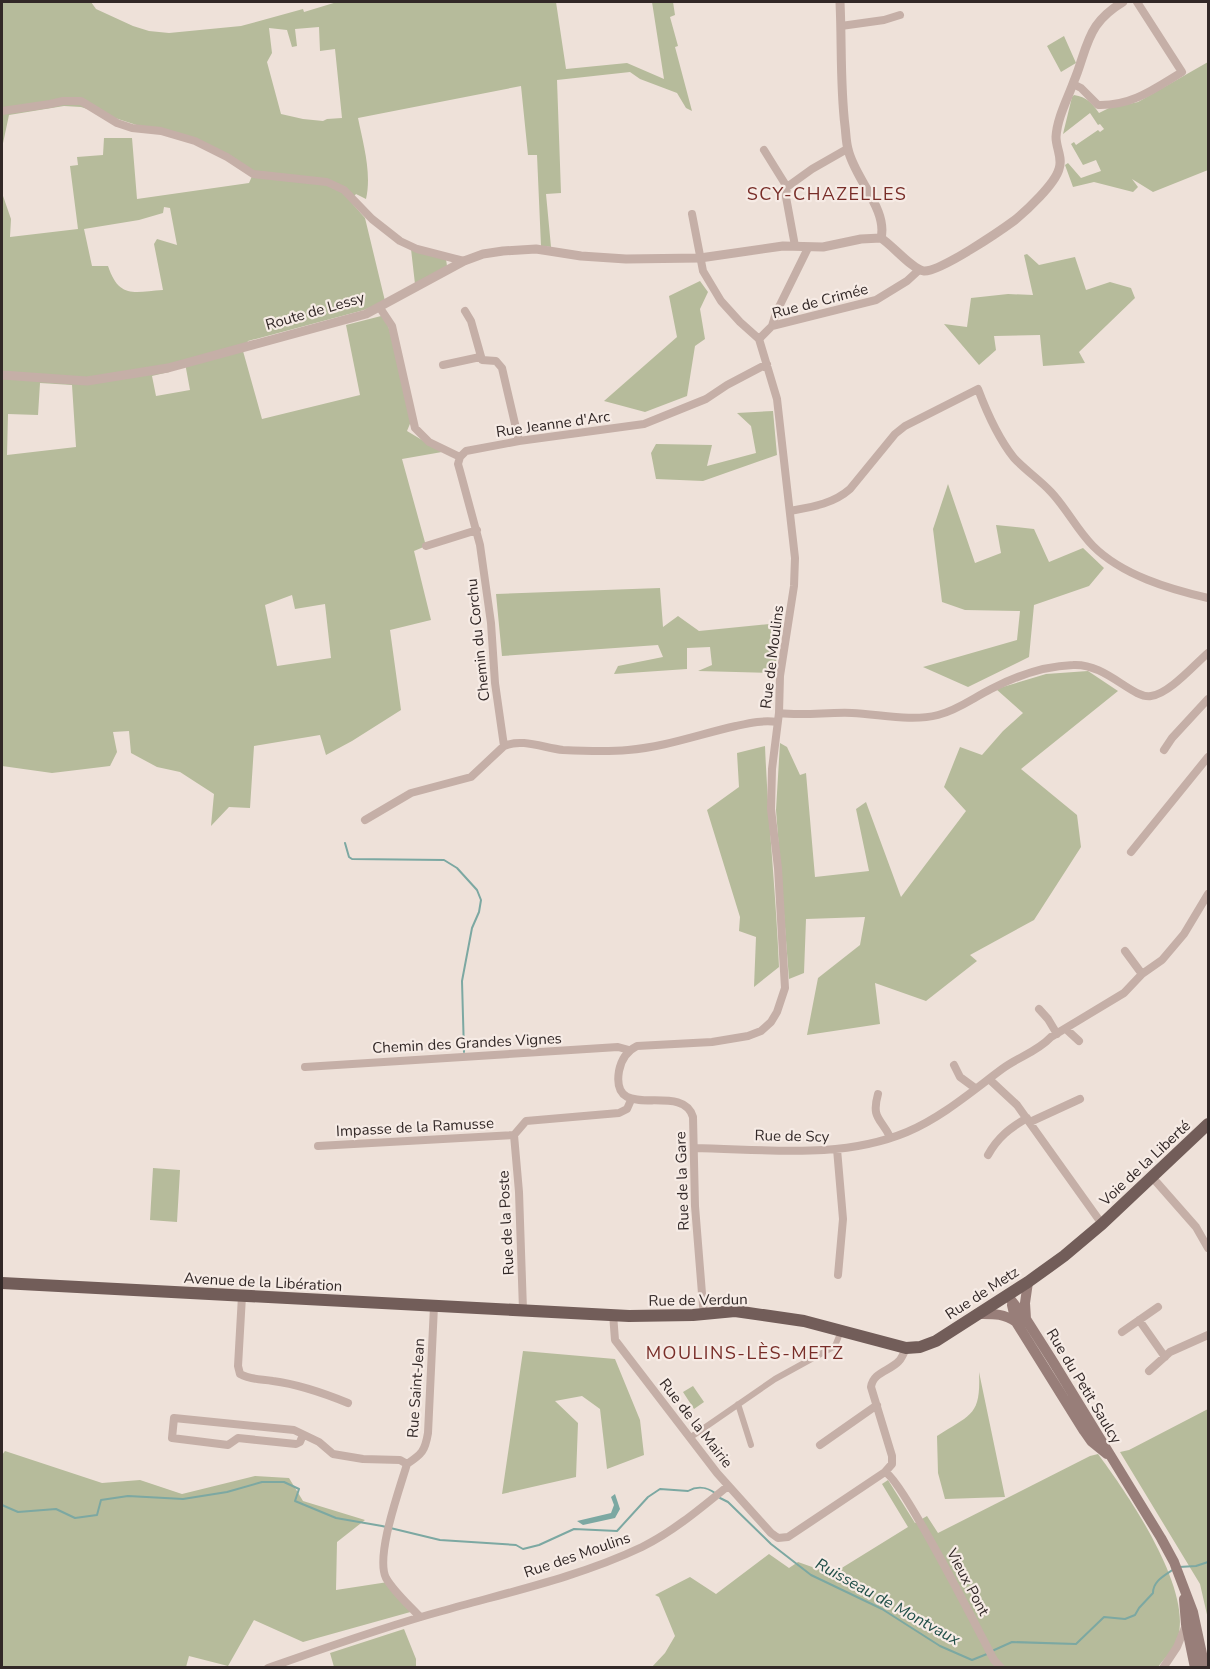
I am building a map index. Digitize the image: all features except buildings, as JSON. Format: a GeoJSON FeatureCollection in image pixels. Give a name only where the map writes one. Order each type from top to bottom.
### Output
{"type":"FeatureCollection","features":[{"type":"Feature","properties":{"kind":"main road","name":"Voie de la Liberté"},"geometry":{"type":"LineString","coordinates":[[1102,1224],[1209,1124]]}},
{"type":"Feature","properties":{"kind":"main road","name":"Rue de Metz"},"geometry":{"type":"LineString","coordinates":[[906,1348],[920,1347],[936,1341],[977,1314],[1010,1299],[1028,1282],[1102,1224]]}},
{"type":"Feature","properties":{"kind":"main road"},"geometry":{"type":"LineString","coordinates":[[977,1314],[997,1313],[1021,1321],[1028,1282]]}},
{"type":"Feature","properties":{"kind":"main road","name":"Avenue de la Libération"},"geometry":{"type":"LineString","coordinates":[[2,1283],[523,1310]]}},
{"type":"Feature","properties":{"kind":"main road","name":"Rue du Petit Saulcy"},"geometry":{"type":"LineString","coordinates":[[1010,1299],[1084,1431],[1091,1441],[1110,1456],[1161,1538],[1174,1562],[1183,1590]]}},
{"type":"Feature","properties":{"kind":"main road","name":"Rue de Verdun"},"geometry":{"type":"LineString","coordinates":[[523,1310],[648,1316],[735,1311],[804,1322],[906,1348]]}},
{"type":"Feature","properties":{"kind":"main road"},"geometry":{"type":"LineString","coordinates":[[1183,1590],[1186,1623],[1195,1668]]}},
{"type":"Feature","properties":{"kind":"main road"},"geometry":{"type":"LineString","coordinates":[[1183,1590],[1193,1611],[1205,1668]]}},
{"type":"Feature","properties":{"kind":"street"},"geometry":{"type":"LineString","coordinates":[[840,2],[842,101],[848,149],[855,171],[880,216],[883,232],[881,238],[919,270],[932,270],[956,258],[1014,221],[1032,204],[1059,170],[1060,158],[1056,137],[1068,94],[1097,25],[1123,2]]}},
{"type":"Feature","properties":{"kind":"street"},"geometry":{"type":"LineString","coordinates":[[1073,84],[1098,105],[1108,105],[1137,99],[1182,72],[1137,2]]}},
{"type":"Feature","properties":{"kind":"street"},"geometry":{"type":"LineString","coordinates":[[841,26],[884,21],[900,15]]}},
{"type":"Feature","properties":{"kind":"street"},"geometry":{"type":"LineString","coordinates":[[2,111],[72,100],[88,104],[117,123],[132,128],[161,131],[195,141],[261,176],[307,178],[327,182],[352,197],[372,219],[400,241],[417,249],[464,261]]}},
{"type":"Feature","properties":{"kind":"street"},"geometry":{"type":"LineString","coordinates":[[787,187],[848,149]]}},
{"type":"Feature","properties":{"kind":"street"},"geometry":{"type":"LineString","coordinates":[[764,150],[787,187],[786,197],[795,246]]}},
{"type":"Feature","properties":{"kind":"street"},"geometry":{"type":"LineString","coordinates":[[693,214],[703,271],[721,301],[759,339]]}},
{"type":"Feature","properties":{"kind":"street","name":"Route de Lessy"},"geometry":{"type":"LineString","coordinates":[[2,375],[87,381],[150,372],[366,314],[464,261],[483,254],[536,249],[614,259],[700,258],[795,246],[823,247],[861,239],[881,238]]}},
{"type":"Feature","properties":{"kind":"street"},"geometry":{"type":"LineString","coordinates":[[772,326],[776,313],[808,248]]}},
{"type":"Feature","properties":{"kind":"street","name":"Rue de Crimée"},"geometry":{"type":"LineString","coordinates":[[759,339],[772,326],[876,300],[907,281],[919,270]]}},
{"type":"Feature","properties":{"kind":"street"},"geometry":{"type":"LineString","coordinates":[[380,308],[392,326],[415,428],[429,442],[460,457],[458,464],[477,531],[426,546]]}},
{"type":"Feature","properties":{"kind":"street"},"geometry":{"type":"LineString","coordinates":[[465,311],[471,321],[480,357],[486,362],[496,361],[500,364],[519,441]]}},
{"type":"Feature","properties":{"kind":"street","name":"Rue de Moulins"},"geometry":{"type":"LineString","coordinates":[[629,1050],[637,1046],[705,1043],[748,1036],[760,1031],[771,1022],[785,988],[778,868],[771,809],[780,676],[794,586],[795,558],[777,399],[759,339]]}},
{"type":"Feature","properties":{"kind":"street"},"geometry":{"type":"LineString","coordinates":[[443,365],[480,357]]}},
{"type":"Feature","properties":{"kind":"street","name":"Rue Jeanne d'Arc"},"geometry":{"type":"LineString","coordinates":[[460,457],[466,451],[474,449],[644,424],[706,399],[767,364]]}},
{"type":"Feature","properties":{"kind":"street"},"geometry":{"type":"LineString","coordinates":[[790,511],[828,503],[842,496],[895,434],[905,426],[978,389],[996,430],[1011,454],[1049,489],[1091,544],[1106,558],[1146,578],[1189,594],[1209,598]]}},
{"type":"Feature","properties":{"kind":"street","name":"Chemin du Corchu"},"geometry":{"type":"LineString","coordinates":[[477,531],[491,622],[495,683],[504,746]]}},
{"type":"Feature","properties":{"kind":"street"},"geometry":{"type":"LineString","coordinates":[[779,713],[791,715],[850,713],[925,717],[938,715],[961,706],[1017,676],[1046,668],[1079,664],[1100,670],[1138,694],[1153,696],[1168,688],[1209,653]]}},
{"type":"Feature","properties":{"kind":"street"},"geometry":{"type":"LineString","coordinates":[[1164,750],[1172,738],[1209,699]]}},
{"type":"Feature","properties":{"kind":"street"},"geometry":{"type":"LineString","coordinates":[[365,820],[411,793],[471,777],[504,746],[517,743],[562,750],[625,751],[649,748],[760,721],[777,722]]}},
{"type":"Feature","properties":{"kind":"street"},"geometry":{"type":"LineString","coordinates":[[1131,852],[1209,757]]}},
{"type":"Feature","properties":{"kind":"street"},"geometry":{"type":"LineString","coordinates":[[837,1149],[907,1132],[947,1111],[1007,1065],[1043,1046],[1057,1034],[1124,993],[1142,974],[1162,960],[1184,934],[1209,894]]}},
{"type":"Feature","properties":{"kind":"street"},"geometry":{"type":"LineString","coordinates":[[1201,909],[1209,914]]}},
{"type":"Feature","properties":{"kind":"street"},"geometry":{"type":"LineString","coordinates":[[1125,951],[1142,974]]}},
{"type":"Feature","properties":{"kind":"street"},"geometry":{"type":"LineString","coordinates":[[1039,1009],[1057,1034]]}},
{"type":"Feature","properties":{"kind":"street"},"geometry":{"type":"LineString","coordinates":[[1066,1029],[1079,1041]]}},
{"type":"Feature","properties":{"kind":"street","name":"Chemin des Grandes Vignes"},"geometry":{"type":"LineString","coordinates":[[305,1066],[618,1047],[629,1050]]}},
{"type":"Feature","properties":{"kind":"street"},"geometry":{"type":"LineString","coordinates":[[514,1135],[526,1121],[619,1113],[627,1109],[631,1100],[621,1094],[618,1072],[629,1050]]}},
{"type":"Feature","properties":{"kind":"street"},"geometry":{"type":"LineString","coordinates":[[954,1065],[960,1077],[975,1088]]}},
{"type":"Feature","properties":{"kind":"street"},"geometry":{"type":"LineString","coordinates":[[989,1079],[1017,1105],[1102,1224]]}},
{"type":"Feature","properties":{"kind":"street"},"geometry":{"type":"LineString","coordinates":[[878,1094],[875,1106],[878,1120],[890,1137]]}},
{"type":"Feature","properties":{"kind":"street"},"geometry":{"type":"LineString","coordinates":[[988,1155],[995,1142],[1006,1132],[1028,1120],[1080,1099]]}},
{"type":"Feature","properties":{"kind":"street","name":"Rue de la Gare"},"geometry":{"type":"LineString","coordinates":[[631,1100],[678,1101],[688,1106],[693,1117],[696,1217],[705,1314]]}},
{"type":"Feature","properties":{"kind":"street","name":"Impasse de la Ramusse"},"geometry":{"type":"LineString","coordinates":[[318,1146],[514,1135]]}},
{"type":"Feature","properties":{"kind":"street","name":"Rue de la Poste"},"geometry":{"type":"LineString","coordinates":[[514,1135],[519,1192],[523,1310]]}},
{"type":"Feature","properties":{"kind":"street","name":"Rue de Scy"},"geometry":{"type":"LineString","coordinates":[[694,1148],[824,1151],[837,1149],[843,1220],[838,1275]]}},
{"type":"Feature","properties":{"kind":"street"},"geometry":{"type":"LineString","coordinates":[[1152,1177],[1196,1227],[1209,1248]]}},
{"type":"Feature","properties":{"kind":"street"},"geometry":{"type":"LineString","coordinates":[[242,1296],[238,1366],[240,1374],[348,1403]]}},
{"type":"Feature","properties":{"kind":"street","name":"Rue Saint-Jean"},"geometry":{"type":"LineString","coordinates":[[407,1464],[421,1454],[428,1433],[434,1306]]}},
{"type":"Feature","properties":{"kind":"street"},"geometry":{"type":"LineString","coordinates":[[1122,1332],[1158,1307]]}},
{"type":"Feature","properties":{"kind":"street","name":"Rue de la Mairie"},"geometry":{"type":"LineString","coordinates":[[614,1314],[615,1340],[728,1486],[774,1536],[783,1538],[885,1473]]}},
{"type":"Feature","properties":{"kind":"street"},"geometry":{"type":"LineString","coordinates":[[1139,1320],[1165,1357]]}},
{"type":"Feature","properties":{"kind":"street"},"geometry":{"type":"LineString","coordinates":[[691,1437],[775,1379],[835,1346],[841,1331]]}},
{"type":"Feature","properties":{"kind":"street"},"geometry":{"type":"LineString","coordinates":[[1149,1371],[1170,1352],[1209,1335]]}},
{"type":"Feature","properties":{"kind":"street"},"geometry":{"type":"LineString","coordinates":[[885,1473],[892,1464],[892,1456],[871,1388],[875,1377],[897,1364],[906,1348]]}},
{"type":"Feature","properties":{"kind":"street"},"geometry":{"type":"LineString","coordinates":[[738,1404],[751,1445]]}},
{"type":"Feature","properties":{"kind":"street"},"geometry":{"type":"LineString","coordinates":[[820,1445],[877,1405]]}},
{"type":"Feature","properties":{"kind":"street"},"geometry":{"type":"LineString","coordinates":[[303,1435],[300,1442],[296,1444],[238,1438],[228,1445],[172,1438],[174,1418],[294,1430],[319,1442],[333,1454],[363,1459],[400,1460],[407,1464],[387,1533],[383,1566],[385,1576],[391,1585],[420,1617]]}},
{"type":"Feature","properties":{"kind":"street","name":"Vieux Pont"},"geometry":{"type":"LineString","coordinates":[[885,1473],[892,1477],[917,1517],[994,1660],[1001,1668]]}},
{"type":"Feature","properties":{"kind":"street","name":"Rue des Moulins"},"geometry":{"type":"LineString","coordinates":[[268,1668],[420,1617],[557,1579],[643,1546],[685,1521],[728,1486]]}},
{"type":"Feature","properties":{"kind":"street"},"geometry":{"type":"LineString","coordinates":[[1163,1668],[1177,1647],[1186,1623]]}},
{"type":"Feature","properties":{"kind":"green space"},"geometry":{"type":"Polygon","coordinates":[[[2,2],[91,2],[96,9],[133,26],[149,31],[169,33],[241,26],[337,2],[556,2],[566,69],[627,63],[664,79],[652,2],[673,2],[675,15],[670,17],[678,46],[675,47],[692,111],[686,108],[677,93],[640,79],[630,72],[557,80],[561,193],[546,194],[551,247],[541,246],[537,155],[528,155],[521,86],[358,118],[366,158],[368,189],[366,199],[356,194],[350,201],[365,218],[385,301],[364,310],[248,341],[243,351],[262,419],[360,395],[346,325],[385,315],[414,414],[407,431],[442,452],[402,459],[426,546],[414,551],[431,620],[390,630],[401,710],[326,755],[320,735],[254,746],[250,808],[229,807],[211,826],[214,794],[180,772],[157,767],[131,753],[129,731],[113,732],[117,752],[110,766],[52,773],[2,766],[2,193],[11,219],[10,237],[78,229],[70,166],[78,165],[77,157],[103,155],[104,138],[132,138],[137,199],[249,183],[253,174],[229,155],[81,107],[64,106],[9,115],[2,148],[2,2]],[[319,27],[295,29],[297,46],[292,47],[287,30],[269,28],[272,53],[267,62],[281,114],[323,121],[342,118],[335,49],[320,51],[319,27]],[[164,207],[163,213],[139,220],[84,229],[92,266],[108,266],[112,277],[123,289],[136,292],[163,290],[154,244],[157,239],[177,245],[170,208],[164,207]],[[185,363],[169,372],[152,376],[156,396],[190,390],[185,363]],[[40,383],[38,415],[8,414],[7,455],[76,447],[72,385],[40,383]],[[292,595],[265,605],[277,666],[331,658],[325,604],[295,609],[292,595]]]}},
{"type":"Feature","properties":{"kind":"green space"},"geometry":{"type":"Polygon","coordinates":[[[1064,36],[1076,63],[1061,72],[1047,46],[1064,36]]]}},
{"type":"Feature","properties":{"kind":"green space"},"geometry":{"type":"Polygon","coordinates":[[[1208,62],[1208,170],[1153,192],[1132,179],[1138,187],[1133,192],[1094,182],[1073,187],[1065,165],[1068,163],[1081,178],[1101,171],[1096,160],[1083,165],[1071,144],[1074,142],[1076,145],[1098,130],[1100,132],[1104,129],[1100,124],[1098,125],[1090,113],[1063,134],[1074,95],[1089,101],[1099,113],[1109,108],[1138,102],[1208,62]]]}},
{"type":"Feature","properties":{"kind":"green space"},"geometry":{"type":"Polygon","coordinates":[[[411,249],[446,259],[447,266],[415,284],[411,249]]]}},
{"type":"Feature","properties":{"kind":"green space"},"geometry":{"type":"Polygon","coordinates":[[[1027,254],[1039,265],[1075,257],[1086,290],[1110,282],[1131,288],[1135,298],[1079,352],[1085,363],[1043,366],[1040,335],[994,336],[996,350],[979,365],[944,324],[967,327],[971,298],[1008,294],[1033,295],[1024,255],[1027,254]]]}},
{"type":"Feature","properties":{"kind":"green space"},"geometry":{"type":"Polygon","coordinates":[[[700,281],[708,292],[700,309],[705,339],[695,346],[687,396],[645,412],[604,401],[677,337],[669,296],[700,281]]]}},
{"type":"Feature","properties":{"kind":"green space"},"geometry":{"type":"Polygon","coordinates":[[[773,411],[777,455],[703,481],[656,479],[651,453],[656,444],[712,445],[707,466],[756,453],[751,426],[737,413],[773,411]]]}},
{"type":"Feature","properties":{"kind":"green space"},"geometry":{"type":"Polygon","coordinates":[[[948,484],[975,563],[1001,553],[996,525],[1034,529],[1049,562],[1083,548],[1104,568],[1089,586],[1034,605],[1029,657],[968,687],[923,667],[1017,640],[1020,611],[965,610],[942,602],[933,529],[948,484]]]}},
{"type":"Feature","properties":{"kind":"green space"},"geometry":{"type":"Polygon","coordinates":[[[660,588],[663,627],[678,616],[699,631],[780,623],[775,673],[698,671],[712,665],[710,647],[687,648],[687,669],[614,674],[618,666],[663,657],[658,645],[502,656],[496,594],[660,588]]]}},
{"type":"Feature","properties":{"kind":"green space"},"geometry":{"type":"Polygon","coordinates":[[[1088,671],[1118,691],[1021,769],[1077,815],[1081,847],[1034,920],[970,955],[977,961],[926,1001],[875,983],[880,1024],[807,1035],[818,978],[860,945],[865,917],[806,919],[804,973],[789,979],[776,810],[780,743],[787,747],[800,775],[806,773],[815,877],[869,871],[856,809],[866,802],[901,897],[966,811],[944,787],[960,747],[982,755],[1023,713],[996,689],[1046,674],[1088,671]]]}},
{"type":"Feature","properties":{"kind":"green space"},"geometry":{"type":"Polygon","coordinates":[[[765,746],[779,967],[754,987],[756,937],[739,931],[740,917],[707,810],[739,787],[737,753],[765,746]]]}},
{"type":"Feature","properties":{"kind":"green space"},"geometry":{"type":"Polygon","coordinates":[[[153,1168],[180,1170],[177,1222],[150,1220],[153,1168]]]}},
{"type":"Feature","properties":{"kind":"green space"},"geometry":{"type":"Polygon","coordinates":[[[523,1351],[615,1359],[640,1420],[644,1455],[607,1469],[600,1409],[582,1396],[555,1401],[578,1423],[576,1477],[502,1494],[523,1351]]]}},
{"type":"Feature","properties":{"kind":"green space"},"geometry":{"type":"Polygon","coordinates":[[[979,1372],[1005,1497],[945,1499],[938,1473],[937,1436],[966,1418],[976,1406],[979,1372]]]}},
{"type":"Feature","properties":{"kind":"green space"},"geometry":{"type":"Polygon","coordinates":[[[693,1386],[704,1402],[694,1409],[683,1392],[693,1386]]]}},
{"type":"Feature","properties":{"kind":"green space"},"geometry":{"type":"Polygon","coordinates":[[[1208,1409],[1208,1619],[1200,1584],[1120,1452],[1129,1450],[1208,1409]]]}},
{"type":"Feature","properties":{"kind":"green space"},"geometry":{"type":"Polygon","coordinates":[[[5,1451],[102,1483],[140,1480],[182,1494],[255,1476],[289,1478],[303,1501],[365,1520],[337,1542],[336,1590],[388,1582],[414,1611],[303,1642],[254,1620],[228,1666],[189,1656],[186,1667],[2,1667],[2,1455],[5,1451]]]}},
{"type":"Feature","properties":{"kind":"green space"},"geometry":{"type":"Polygon","coordinates":[[[1098,1454],[1125,1492],[1154,1541],[1175,1593],[1180,1616],[1178,1637],[1158,1667],[651,1668],[665,1653],[675,1636],[659,1597],[655,1595],[690,1577],[716,1594],[769,1554],[789,1568],[798,1562],[832,1574],[908,1527],[882,1484],[888,1480],[915,1523],[927,1516],[938,1533],[1098,1454]]]}},
{"type":"Feature","properties":{"kind":"green space"},"geometry":{"type":"Polygon","coordinates":[[[404,1629],[416,1659],[416,1667],[334,1667],[330,1653],[404,1629]]]}},
{"type":"Feature","properties":{"kind":"water"},"geometry":{"type":"Polygon","coordinates":[[[615,1494],[620,1509],[615,1518],[583,1525],[577,1521],[611,1513],[614,1505],[611,1497],[615,1494]]]}},
{"type":"Feature","properties":{"kind":"waterway"},"geometry":{"type":"LineString","coordinates":[[345,843],[349,857],[352,859],[444,860],[457,868],[477,890],[481,900],[472,928],[462,981],[464,1052]]}},
{"type":"Feature","properties":{"kind":"waterway","name":"Ruisseau de Montvaux"},"geometry":{"type":"LineString","coordinates":[[2,1505],[18,1512],[56,1509],[75,1518],[97,1515],[101,1500],[128,1496],[183,1499],[227,1492],[262,1482],[284,1482],[299,1489],[295,1501],[336,1518],[440,1540],[516,1545],[523,1549],[539,1545],[574,1529],[617,1531],[648,1497],[660,1489],[688,1491],[702,1488],[715,1493]]}},
{"type":"Feature","properties":{"kind":"waterway","name":"Ruisseau de Montvaux"},"geometry":{"type":"LineString","coordinates":[[720,1498],[728,1502],[771,1544],[811,1575],[882,1609],[940,1646],[972,1660],[987,1654]]}},
{"type":"Feature","properties":{"kind":"waterway","name":"Ruisseau de Montvaux"},"geometry":{"type":"LineString","coordinates":[[1179,1567],[1196,1566],[1208,1562]]}},
{"type":"Feature","properties":{"kind":"waterway","name":"Ruisseau de Montvaux"},"geometry":{"type":"LineString","coordinates":[[992,1651],[1012,1642],[1076,1644],[1104,1617],[1125,1619],[1135,1615],[1153,1593],[1157,1582],[1174,1569]]}},
{"type":"Feature","properties":{"kind":"district","name":"SCY-CHAZELLES"},"geometry":{"type":"Point","coordinates":[827,194]}},
{"type":"Feature","properties":{"kind":"district","name":"MOULINS-LÈS-METZ"},"geometry":{"type":"Point","coordinates":[745,1353]}}]}
